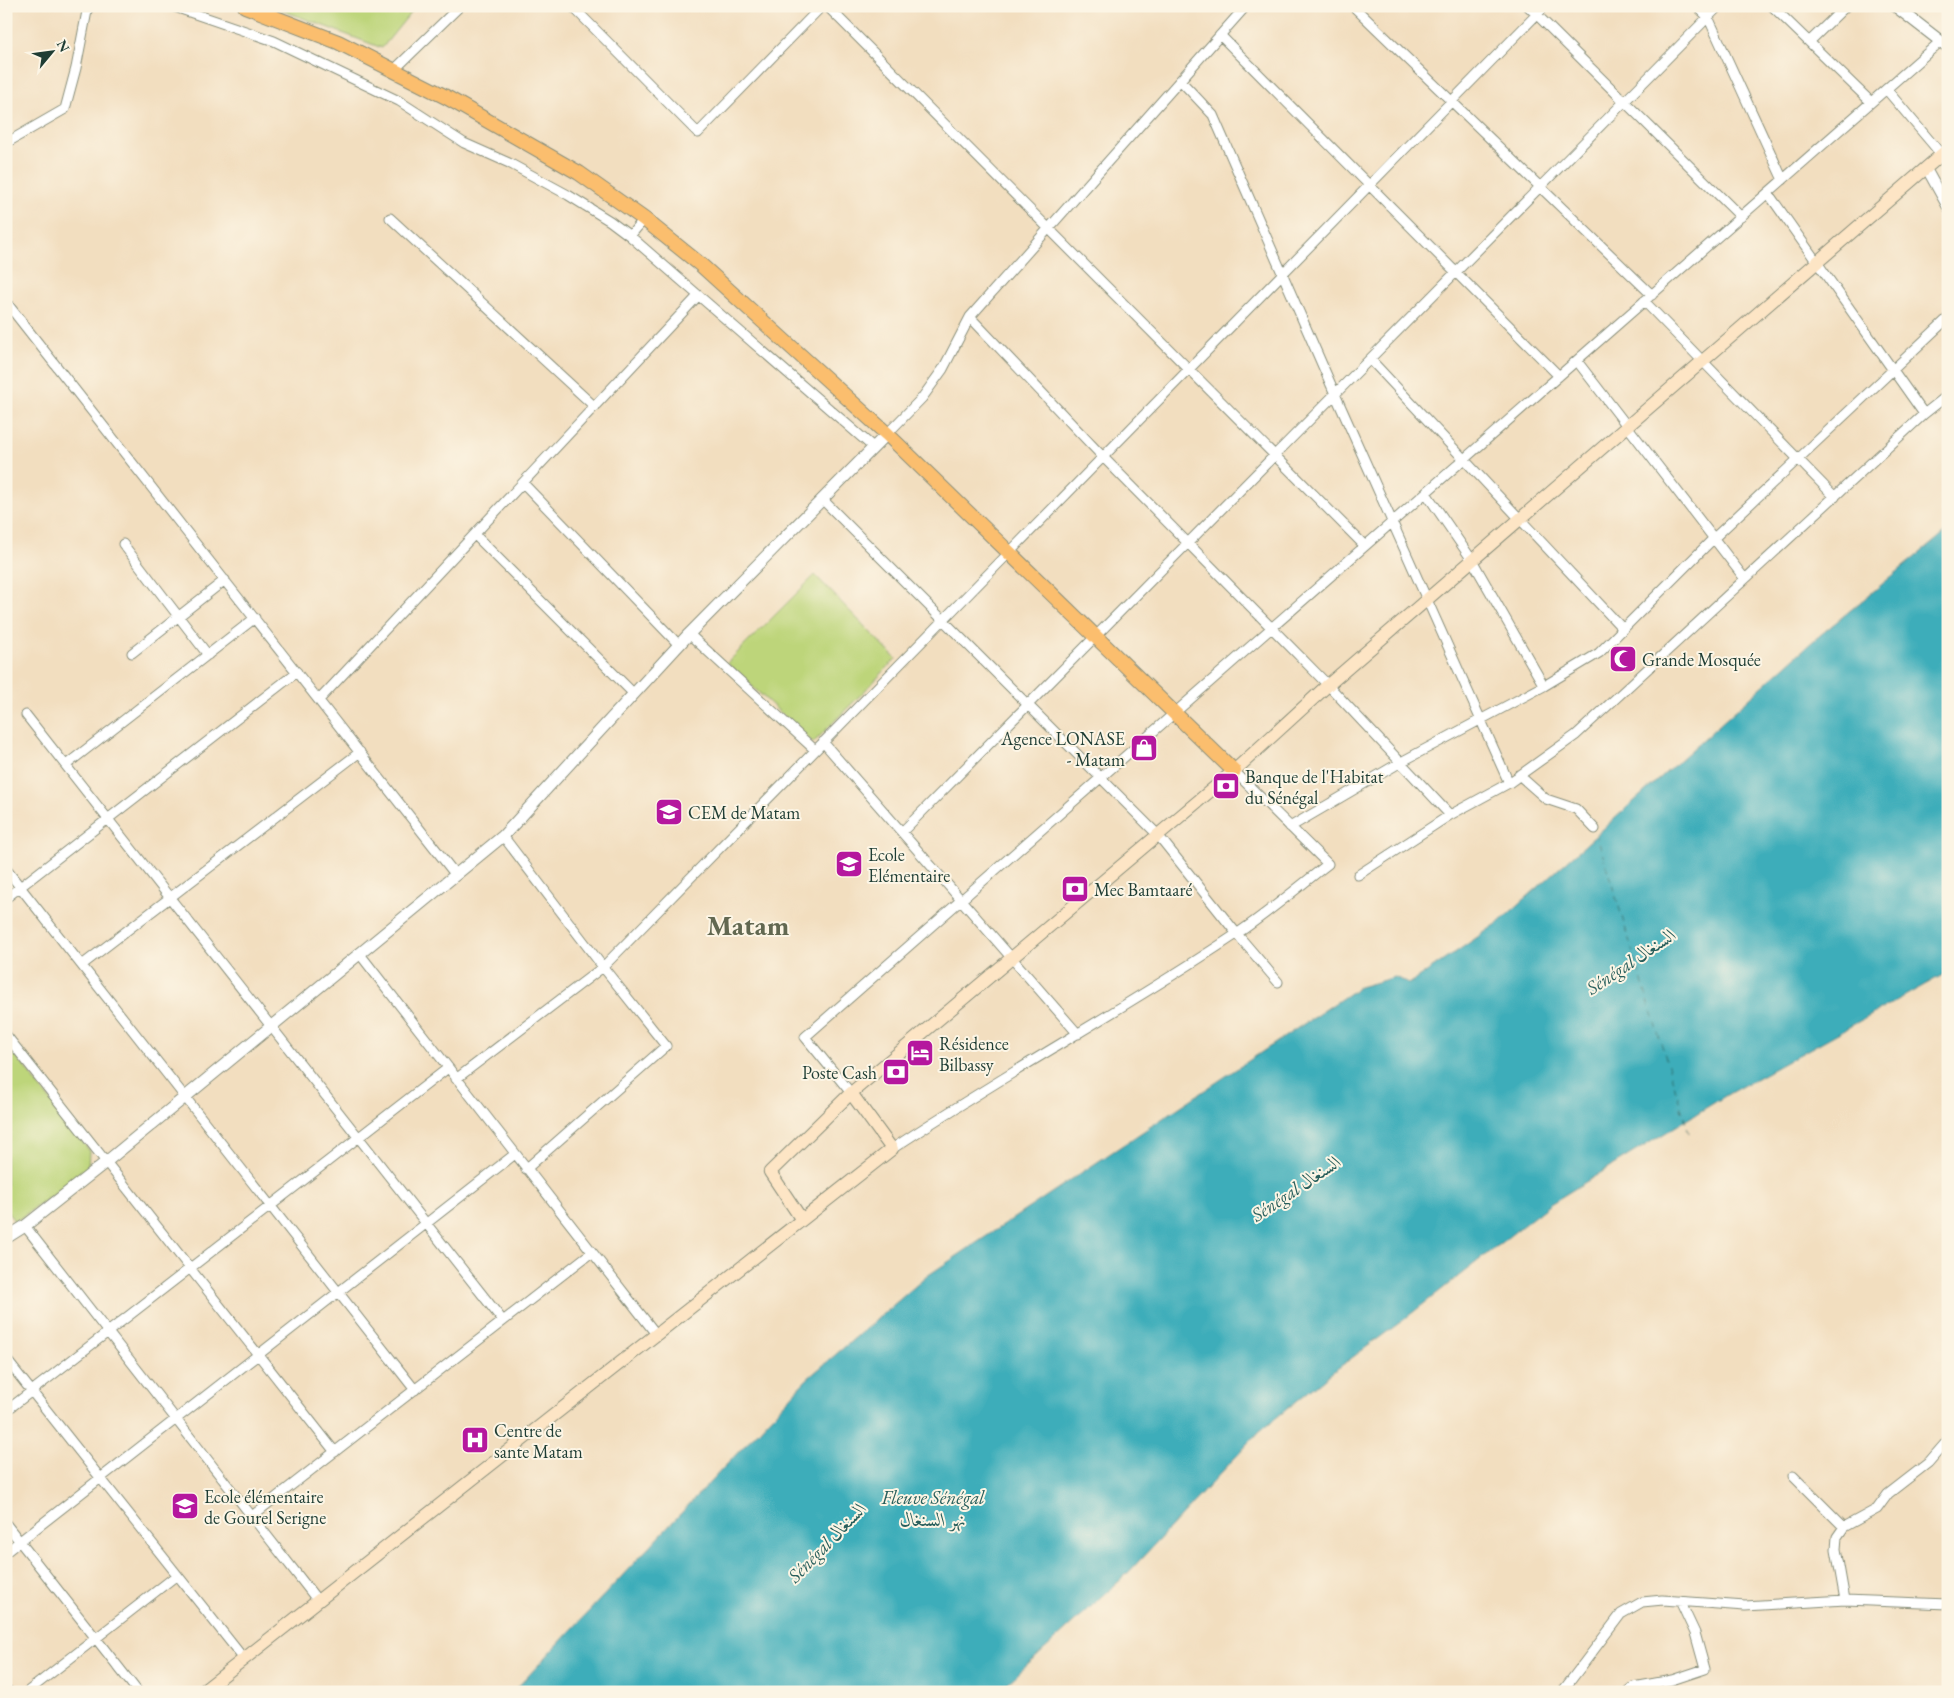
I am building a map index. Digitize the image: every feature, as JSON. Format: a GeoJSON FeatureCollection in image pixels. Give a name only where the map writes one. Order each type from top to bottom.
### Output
{"type":"FeatureCollection","features":[{"type":"Feature","properties":{"kind":"main road"},"geometry":{"type":"LineString","coordinates":[[246,6],[338,42],[394,70],[538,148],[579,173],[644,219],[701,265],[887,434],[1234,771]]}},
{"type":"Feature","properties":{"kind":"main road"},"geometry":{"type":"LineString","coordinates":[[802,1220],[770,1172],[851,1093],[1234,771],[1328,685],[1945,151]]}},
{"type":"Feature","properties":{"kind":"main road"},"geometry":{"type":"LineString","coordinates":[[202,1692],[892,1149],[851,1093]]}},
{"type":"Feature","properties":{"kind":"street"},"geometry":{"type":"LineString","coordinates":[[6,142],[65,109],[76,68],[88,6]]}},
{"type":"Feature","properties":{"kind":"street"},"geometry":{"type":"LineString","coordinates":[[172,6],[274,41],[399,101],[464,143],[509,163],[568,195],[610,221],[630,236],[874,446]]}},
{"type":"Feature","properties":{"kind":"street"},"geometry":{"type":"LineString","coordinates":[[394,70],[460,6]]}},
{"type":"Feature","properties":{"kind":"street"},"geometry":{"type":"LineString","coordinates":[[572,6],[698,133],[822,6]]}},
{"type":"Feature","properties":{"kind":"street"},"geometry":{"type":"LineString","coordinates":[[827,6],[1366,546]]}},
{"type":"Feature","properties":{"kind":"street"},"geometry":{"type":"LineString","coordinates":[[7,1236],[24,1226],[106,1162],[270,1025],[502,836],[689,634],[922,398],[938,376],[970,317],[1246,6]]}},
{"type":"Feature","properties":{"kind":"street"},"geometry":{"type":"LineString","coordinates":[[1353,6],[1540,187],[1648,298],[1702,361],[1835,497]]}},
{"type":"Feature","properties":{"kind":"street"},"geometry":{"type":"LineString","coordinates":[[1528,6],[1740,217]]}},
{"type":"Feature","properties":{"kind":"street"},"geometry":{"type":"LineString","coordinates":[[456,1079],[603,967],[1546,6]]}},
{"type":"Feature","properties":{"kind":"street"},"geometry":{"type":"LineString","coordinates":[[1697,6],[1708,18],[1783,180]]}},
{"type":"Feature","properties":{"kind":"street"},"geometry":{"type":"LineString","coordinates":[[902,832],[1719,6]]}},
{"type":"Feature","properties":{"kind":"street"},"geometry":{"type":"LineString","coordinates":[[1772,6],[1872,102]]}},
{"type":"Feature","properties":{"kind":"street"},"geometry":{"type":"LineString","coordinates":[[1809,42],[1846,6]]}},
{"type":"Feature","properties":{"kind":"street"},"geometry":{"type":"LineString","coordinates":[[851,1093],[805,1037],[1886,89],[1944,44],[1895,6]]}},
{"type":"Feature","properties":{"kind":"street"},"geometry":{"type":"LineString","coordinates":[[1220,35],[1559,376]]}},
{"type":"Feature","properties":{"kind":"street"},"geometry":{"type":"LineString","coordinates":[[1180,80],[1213,115],[1335,394],[1509,782]]}},
{"type":"Feature","properties":{"kind":"street"},"geometry":{"type":"LineString","coordinates":[[1886,89],[1945,151]]}},
{"type":"Feature","properties":{"kind":"street"},"geometry":{"type":"LineString","coordinates":[[1926,168],[1948,208]]}},
{"type":"Feature","properties":{"kind":"street"},"geometry":{"type":"LineString","coordinates":[[1768,193],[1924,414]]}},
{"type":"Feature","properties":{"kind":"street"},"geometry":{"type":"LineString","coordinates":[[390,218],[595,406]]}},
{"type":"Feature","properties":{"kind":"street"},"geometry":{"type":"LineString","coordinates":[[630,236],[644,219]]}},
{"type":"Feature","properties":{"kind":"street"},"geometry":{"type":"LineString","coordinates":[[319,700],[698,296]]}},
{"type":"Feature","properties":{"kind":"street"},"geometry":{"type":"LineString","coordinates":[[6,302],[455,874]]}},
{"type":"Feature","properties":{"kind":"street"},"geometry":{"type":"LineString","coordinates":[[970,317],[1103,457],[1328,685],[1450,815]]}},
{"type":"Feature","properties":{"kind":"street"},"geometry":{"type":"LineString","coordinates":[[1290,827],[1401,762],[1600,654],[1714,538],[1948,318]]}},
{"type":"Feature","properties":{"kind":"street"},"geometry":{"type":"LineString","coordinates":[[1370,359],[1465,458],[1623,629]]}},
{"type":"Feature","properties":{"kind":"street"},"geometry":{"type":"LineString","coordinates":[[1577,361],[1746,579]]}},
{"type":"Feature","properties":{"kind":"street"},"geometry":{"type":"LineString","coordinates":[[1358,875],[1450,815],[1509,782],[1576,735],[1924,414],[1948,395]]}},
{"type":"Feature","properties":{"kind":"street"},"geometry":{"type":"LineString","coordinates":[[523,483],[679,645]]}},
{"type":"Feature","properties":{"kind":"street"},"geometry":{"type":"LineString","coordinates":[[1426,493],[1472,560],[1544,686]]}},
{"type":"Feature","properties":{"kind":"street"},"geometry":{"type":"LineString","coordinates":[[822,499],[1158,835],[1278,982]]}},
{"type":"Feature","properties":{"kind":"street"},"geometry":{"type":"LineString","coordinates":[[474,534],[634,694]]}},
{"type":"Feature","properties":{"kind":"street"},"geometry":{"type":"LineString","coordinates":[[123,544],[208,655]]}},
{"type":"Feature","properties":{"kind":"street"},"geometry":{"type":"LineString","coordinates":[[132,653],[225,580]]}},
{"type":"Feature","properties":{"kind":"street"},"geometry":{"type":"LineString","coordinates":[[66,765],[255,618]]}},
{"type":"Feature","properties":{"kind":"street"},"geometry":{"type":"LineString","coordinates":[[689,634],[815,750]]}},
{"type":"Feature","properties":{"kind":"street"},"geometry":{"type":"LineString","coordinates":[[6,898],[297,672]]}},
{"type":"Feature","properties":{"kind":"street"},"geometry":{"type":"LineString","coordinates":[[26,714],[503,1321]]}},
{"type":"Feature","properties":{"kind":"street"},"geometry":{"type":"LineString","coordinates":[[823,742],[1078,1034]]}},
{"type":"Feature","properties":{"kind":"street"},"geometry":{"type":"LineString","coordinates":[[82,966],[360,752]]}},
{"type":"Feature","properties":{"kind":"street"},"geometry":{"type":"LineString","coordinates":[[892,1149],[948,1112],[1078,1034],[1237,934],[1328,864],[1234,771]]}},
{"type":"Feature","properties":{"kind":"street"},"geometry":{"type":"LineString","coordinates":[[1519,775],[1546,799],[1576,809],[1594,829]]}},
{"type":"Feature","properties":{"kind":"street"},"geometry":{"type":"LineString","coordinates":[[502,836],[666,1046],[526,1168]]}},
{"type":"Feature","properties":{"kind":"street"},"geometry":{"type":"LineString","coordinates":[[6,869],[414,1390]]}},
{"type":"Feature","properties":{"kind":"street"},"geometry":{"type":"LineString","coordinates":[[359,953],[656,1334]]}},
{"type":"Feature","properties":{"kind":"street"},"geometry":{"type":"LineString","coordinates":[[6,1035],[334,1452]]}},
{"type":"Feature","properties":{"kind":"street"},"geometry":{"type":"LineString","coordinates":[[6,1411],[448,1068]]}},
{"type":"Feature","properties":{"kind":"street"},"geometry":{"type":"LineString","coordinates":[[6,1552],[515,1154]]}},
{"type":"Feature","properties":{"kind":"street"},"geometry":{"type":"LineString","coordinates":[[24,1226],[318,1600]]}},
{"type":"Feature","properties":{"kind":"street"},"geometry":{"type":"LineString","coordinates":[[252,1516],[592,1252]]}},
{"type":"Feature","properties":{"kind":"street"},"geometry":{"type":"LineString","coordinates":[[6,1359],[244,1659]]}},
{"type":"Feature","properties":{"kind":"street"},"geometry":{"type":"LineString","coordinates":[[1846,1600],[1836,1549],[1837,1537],[1844,1527],[1877,1509],[1888,1494],[1928,1463],[1948,1440]]}},
{"type":"Feature","properties":{"kind":"street"},"geometry":{"type":"LineString","coordinates":[[1793,1476],[1844,1527]]}},
{"type":"Feature","properties":{"kind":"street"},"geometry":{"type":"LineString","coordinates":[[6,1524],[138,1692]]}},
{"type":"Feature","properties":{"kind":"street"},"geometry":{"type":"LineString","coordinates":[[27,1692],[177,1574]]}},
{"type":"Feature","properties":{"kind":"street"},"geometry":{"type":"LineString","coordinates":[[1562,1692],[1621,1614],[1642,1602],[1663,1600],[1745,1606],[1846,1600],[1948,1604]]}},
{"type":"Feature","properties":{"kind":"street"},"geometry":{"type":"LineString","coordinates":[[1628,1692],[1634,1687],[1672,1680],[1705,1669],[1695,1633],[1680,1601]]}},
{"type":"Feature","properties":{"kind":"street"},"geometry":{"type":"LineString","coordinates":[[6,1689],[9,1692]]}},
{"type":"Feature","properties":{"kind":"green space"},"geometry":{"type":"Polygon","coordinates":[[[271,6],[416,6],[382,48],[271,6]]]}},
{"type":"Feature","properties":{"kind":"green space"},"geometry":{"type":"Polygon","coordinates":[[[815,575],[896,659],[813,743],[727,663],[815,575]]]}},
{"type":"Feature","properties":{"kind":"green space"},"geometry":{"type":"Polygon","coordinates":[[[6,1043],[89,1150],[88,1170],[15,1222],[6,1210],[6,1043]]]}},
{"type":"Feature","properties":{"kind":"water","name":"Fleuve Sénégal نهر السنغال"},"geometry":{"type":"Polygon","coordinates":[[[1948,530],[1948,972],[1730,1093],[1550,1204],[1402,1321],[1330,1374],[1260,1431],[1126,1575],[998,1692],[513,1692],[806,1380],[927,1276],[1359,987],[1395,977],[1409,984],[1498,923],[1813,641],[1948,530]]]}},
{"type":"Feature","properties":{"kind":"ferry route"},"geometry":{"type":"LineString","coordinates":[[1596,833],[1689,1133]]}},
{"type":"Feature","properties":{"kind":"place","name":"Grande Mosquée"},"geometry":{"type":"Point","coordinates":[1623,659]}},
{"type":"Feature","properties":{"kind":"place","name":"Agence LONASE - Matam"},"geometry":{"type":"Point","coordinates":[1144,748]}},
{"type":"Feature","properties":{"kind":"place","name":"Banque de l'Habitat du Sénégal"},"geometry":{"type":"Point","coordinates":[1226,786]}},
{"type":"Feature","properties":{"kind":"place","name":"CEM de Matam"},"geometry":{"type":"Point","coordinates":[669,812]}},
{"type":"Feature","properties":{"kind":"place","name":"Ecole Elémentaire"},"geometry":{"type":"Point","coordinates":[849,864]}},
{"type":"Feature","properties":{"kind":"place","name":"Mec Bamtaaré"},"geometry":{"type":"Point","coordinates":[1075,889]}},
{"type":"Feature","properties":{"kind":"place","name":"Résidence Bilbassy"},"geometry":{"type":"Point","coordinates":[920,1053]}},
{"type":"Feature","properties":{"kind":"place","name":"Poste Cash"},"geometry":{"type":"Point","coordinates":[896,1072]}},
{"type":"Feature","properties":{"kind":"place","name":"Centre de sante Matam"},"geometry":{"type":"Point","coordinates":[475,1440]}},
{"type":"Feature","properties":{"kind":"place","name":"Ecole élémentaire de Gourel Serigne"},"geometry":{"type":"Point","coordinates":[185,1506]}},
{"type":"Feature","properties":{"kind":"district","name":"Matam"},"geometry":{"type":"Point","coordinates":[748,925]}},
{"type":"Feature","properties":{"kind":"water label","name":"Sénégal السنغال"},"geometry":{"type":"Point","coordinates":[1631,961]}},
{"type":"Feature","properties":{"kind":"water label","name":"Sénégal السنغال"},"geometry":{"type":"Point","coordinates":[1296,1188]}},
{"type":"Feature","properties":{"kind":"water label","name":"Sénégal السنغال"},"geometry":{"type":"Point","coordinates":[827,1542]}}]}
